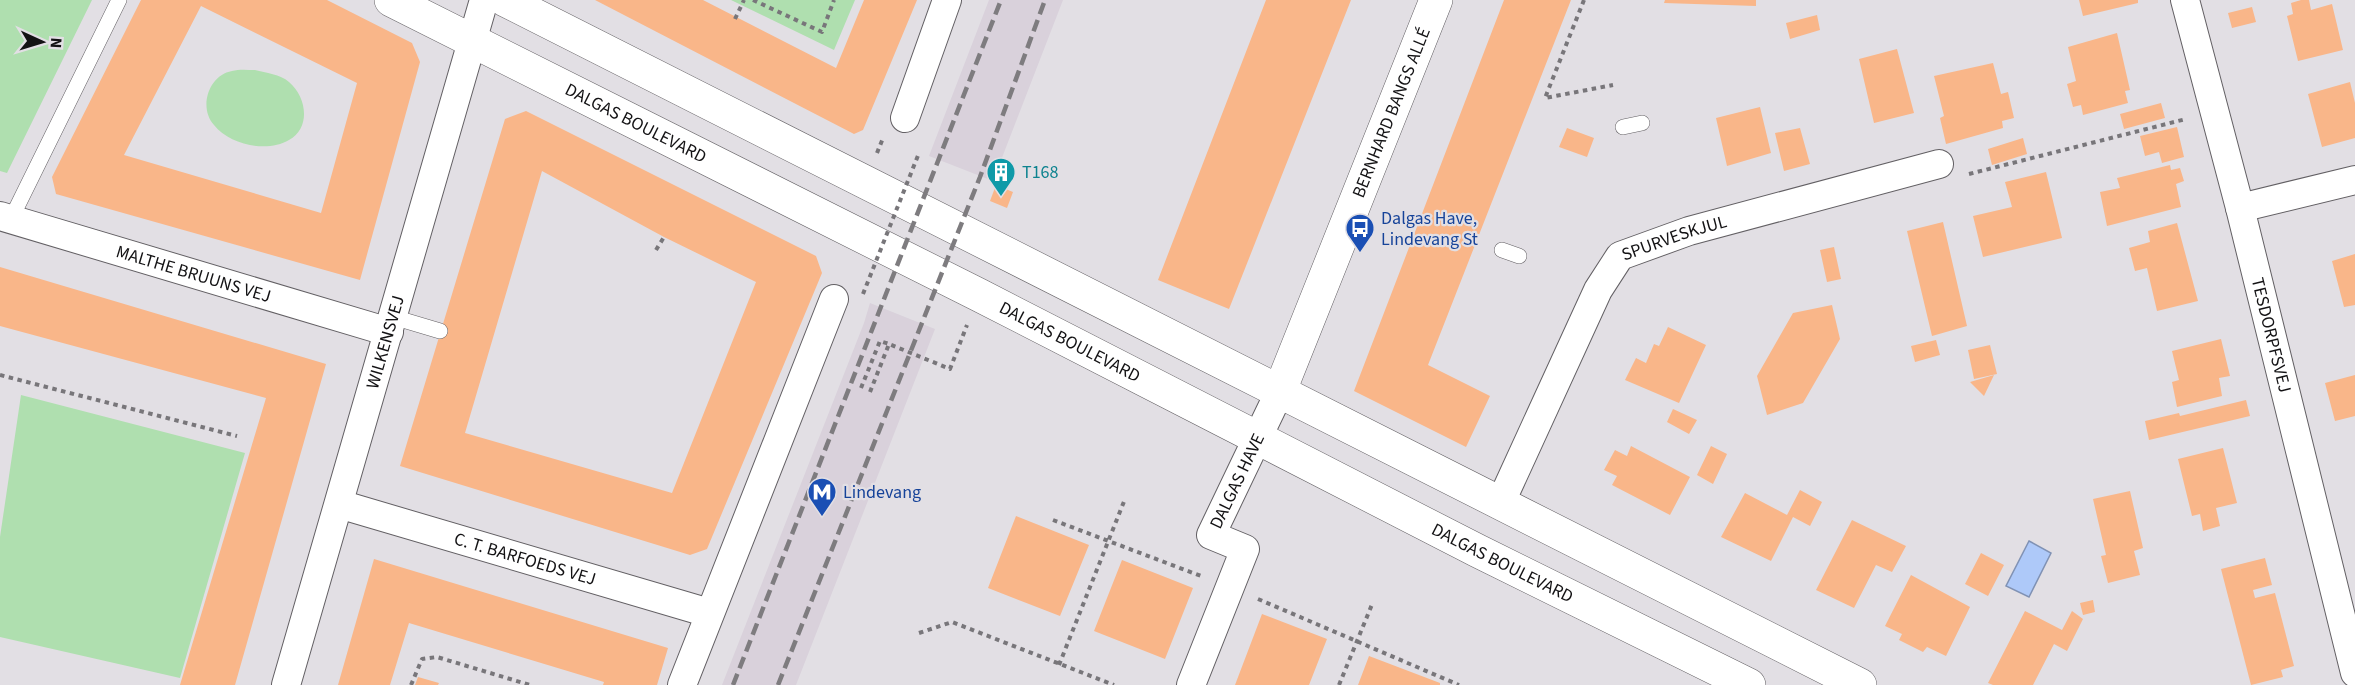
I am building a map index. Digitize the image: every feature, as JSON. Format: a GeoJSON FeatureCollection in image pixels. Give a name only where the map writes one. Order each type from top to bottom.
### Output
{"type":"FeatureCollection","features":[{"type":"Feature","properties":{"kind":"street","name":"DALGAS BOULEVARD"},"geometry":{"type":"LineString","coordinates":[[391,0],[979,295],[1478,551],[1749,685]]}},
{"type":"Feature","properties":{"kind":"street","name":"WILKENSVEJ"},"geometry":{"type":"LineString","coordinates":[[286,685],[484,0]]}},
{"type":"Feature","properties":{"kind":"street"},"geometry":{"type":"LineString","coordinates":[[505,0],[1860,685]]}},
{"type":"Feature","properties":{"kind":"street"},"geometry":{"type":"LineString","coordinates":[[905,118],[947,0]]}},
{"type":"Feature","properties":{"kind":"street","name":"BERNHARD BANGS ALLÉ"},"geometry":{"type":"LineString","coordinates":[[1279,393],[1436,0]]}},
{"type":"Feature","properties":{"kind":"street","name":"TESDORPFSVEJ"},"geometry":{"type":"LineString","coordinates":[[2185,0],[2345,595],[2355,673]]}},
{"type":"Feature","properties":{"kind":"street","name":"SPURVESKJUL"},"geometry":{"type":"LineString","coordinates":[[1478,551],[1598,291],[1620,256],[1689,231],[1939,164]]}},
{"type":"Feature","properties":{"kind":"street"},"geometry":{"type":"LineString","coordinates":[[2240,208],[2355,180]]}},
{"type":"Feature","properties":{"kind":"street","name":"MALTHE BRUUNS VEJ"},"geometry":{"type":"LineString","coordinates":[[5,217],[391,324]]}},
{"type":"Feature","properties":{"kind":"street"},"geometry":{"type":"LineString","coordinates":[[682,685],[834,298]]}},
{"type":"Feature","properties":{"kind":"street","name":"DALGAS HAVE"},"geometry":{"type":"LineString","coordinates":[[1191,685],[1245,549],[1211,535],[1279,393]]}},
{"type":"Feature","properties":{"kind":"street","name":"C. T. BARFOEDS VEJ"},"geometry":{"type":"LineString","coordinates":[[339,504],[709,613]]}},
{"type":"Feature","properties":{"kind":"lane"},"geometry":{"type":"LineString","coordinates":[[5,217],[119,0]]}},
{"type":"Feature","properties":{"kind":"lane"},"geometry":{"type":"LineString","coordinates":[[1623,127],[1642,123]]}},
{"type":"Feature","properties":{"kind":"lane"},"geometry":{"type":"LineString","coordinates":[[1502,250],[1519,256]]}},
{"type":"Feature","properties":{"kind":"lane"},"geometry":{"type":"LineString","coordinates":[[391,324],[440,331]]}},
{"type":"Feature","properties":{"kind":"path"},"geometry":{"type":"LineString","coordinates":[[735,19],[744,0]]}},
{"type":"Feature","properties":{"kind":"path"},"geometry":{"type":"LineString","coordinates":[[753,0],[822,32],[834,0]]}},
{"type":"Feature","properties":{"kind":"path"},"geometry":{"type":"LineString","coordinates":[[1584,0],[1545,98],[1613,84]]}},
{"type":"Feature","properties":{"kind":"path"},"geometry":{"type":"LineString","coordinates":[[1939,164],[1944,181],[2214,112]]}},
{"type":"Feature","properties":{"kind":"path"},"geometry":{"type":"LineString","coordinates":[[863,294],[919,153]]}},
{"type":"Feature","properties":{"kind":"path"},"geometry":{"type":"LineString","coordinates":[[656,250],[664,237]]}},
{"type":"Feature","properties":{"kind":"path"},"geometry":{"type":"LineString","coordinates":[[861,388],[880,341],[950,369],[979,295]]}},
{"type":"Feature","properties":{"kind":"path"},"geometry":{"type":"LineString","coordinates":[[870,392],[889,344]]}},
{"type":"Feature","properties":{"kind":"path"},"geometry":{"type":"LineString","coordinates":[[0,375],[237,436]]}},
{"type":"Feature","properties":{"kind":"path"},"geometry":{"type":"LineString","coordinates":[[1059,665],[1125,500]]}},
{"type":"Feature","properties":{"kind":"path"},"geometry":{"type":"LineString","coordinates":[[1340,685],[1373,602]]}},
{"type":"Feature","properties":{"kind":"path"},"geometry":{"type":"LineString","coordinates":[[919,633],[952,622],[1114,685]]}},
{"type":"Feature","properties":{"kind":"path"},"geometry":{"type":"LineString","coordinates":[[411,685],[423,659],[437,657],[530,685]]}},
{"type":"Feature","properties":{"kind":"shaded area"},"geometry":{"type":"Polygon","coordinates":[[[989,0],[1063,0],[993,181],[929,156],[989,0]]]}},
{"type":"Feature","properties":{"kind":"shaded area"},"geometry":{"type":"Polygon","coordinates":[[[870,303],[935,329],[796,685],[722,685],[864,323],[870,303]]]}},
{"type":"Feature","properties":{"kind":"green space"},"geometry":{"type":"Polygon","coordinates":[[[0,0],[92,0],[7,173],[0,171],[0,0]]]}},
{"type":"Feature","properties":{"kind":"green space"},"geometry":{"type":"Polygon","coordinates":[[[731,0],[855,0],[834,50],[731,0]]]}},
{"type":"Feature","properties":{"kind":"green space"},"geometry":{"type":"Polygon","coordinates":[[[235,70],[255,70],[285,79],[295,88],[303,104],[301,128],[296,135],[280,144],[260,146],[239,142],[221,132],[209,118],[208,93],[217,79],[235,70]]]}},
{"type":"Feature","properties":{"kind":"green space"},"geometry":{"type":"Polygon","coordinates":[[[21,395],[245,453],[180,678],[0,637],[0,537],[21,395]]]}},
{"type":"Feature","properties":{"kind":"water"},"geometry":{"type":"Polygon","coordinates":[[[2029,541],[2051,553],[2029,597],[2006,586],[2029,541]]]}},
{"type":"Feature","properties":{"kind":"building"},"geometry":{"type":"Polygon","coordinates":[[[141,0],[327,0],[412,43],[420,62],[360,280],[56,194],[52,177],[141,0]],[[201,6],[124,155],[321,213],[357,83],[201,6]]]}},
{"type":"Feature","properties":{"kind":"building"},"geometry":{"type":"Polygon","coordinates":[[[595,0],[703,0],[836,68],[864,0],[917,0],[863,130],[854,134],[595,0]]]}},
{"type":"Feature","properties":{"kind":"building"},"geometry":{"type":"Polygon","coordinates":[[[1266,0],[1351,0],[1229,309],[1158,280],[1266,0]]]}},
{"type":"Feature","properties":{"kind":"building"},"geometry":{"type":"Polygon","coordinates":[[[1504,0],[1571,0],[1428,365],[1490,396],[1466,447],[1354,391],[1504,0]]]}},
{"type":"Feature","properties":{"kind":"building"},"geometry":{"type":"Polygon","coordinates":[[[1665,0],[1756,0],[1756,6],[1664,3],[1665,0]]]}},
{"type":"Feature","properties":{"kind":"building"},"geometry":{"type":"Polygon","coordinates":[[[2079,0],[2138,0],[2138,3],[2083,16],[2079,0]]]}},
{"type":"Feature","properties":{"kind":"building"},"geometry":{"type":"Polygon","coordinates":[[[2309,0],[2311,10],[2332,4],[2343,50],[2298,61],[2287,16],[2293,14],[2291,3],[2309,0]]]}},
{"type":"Feature","properties":{"kind":"building"},"geometry":{"type":"Polygon","coordinates":[[[2252,7],[2256,22],[2232,28],[2228,13],[2252,7]]]}},
{"type":"Feature","properties":{"kind":"building"},"geometry":{"type":"Polygon","coordinates":[[[1817,15],[1820,30],[1790,39],[1786,23],[1817,15]]]}},
{"type":"Feature","properties":{"kind":"building"},"geometry":{"type":"Polygon","coordinates":[[[2117,33],[2130,90],[2125,91],[2128,103],[2083,115],[2081,105],[2073,107],[2067,84],[2076,81],[2068,47],[2117,33]]]}},
{"type":"Feature","properties":{"kind":"building"},"geometry":{"type":"Polygon","coordinates":[[[1897,49],[1914,113],[1874,123],[1859,59],[1897,49]]]}},
{"type":"Feature","properties":{"kind":"building"},"geometry":{"type":"Polygon","coordinates":[[[1993,63],[2001,94],[2008,92],[2014,118],[2002,121],[2003,128],[1946,144],[1940,118],[1944,116],[1934,76],[1993,63]]]}},
{"type":"Feature","properties":{"kind":"building"},"geometry":{"type":"Polygon","coordinates":[[[2350,82],[2355,103],[2355,138],[2322,147],[2308,94],[2350,82]]]}},
{"type":"Feature","properties":{"kind":"building"},"geometry":{"type":"Polygon","coordinates":[[[2161,103],[2165,118],[2124,129],[2120,114],[2161,103]]]}},
{"type":"Feature","properties":{"kind":"building"},"geometry":{"type":"Polygon","coordinates":[[[1760,107],[1771,153],[1727,166],[1716,118],[1760,107]]]}},
{"type":"Feature","properties":{"kind":"building"},"geometry":{"type":"Polygon","coordinates":[[[526,111],[816,256],[822,273],[707,549],[690,555],[400,466],[505,119],[526,111]],[[542,171],[465,433],[672,493],[756,282],[664,237],[542,171]]]}},
{"type":"Feature","properties":{"kind":"building"},"geometry":{"type":"Polygon","coordinates":[[[2177,127],[2184,157],[2162,163],[2159,152],[2145,156],[2140,136],[2177,127]]]}},
{"type":"Feature","properties":{"kind":"building"},"geometry":{"type":"Polygon","coordinates":[[[1567,128],[1594,138],[1587,157],[1559,147],[1567,128]]]}},
{"type":"Feature","properties":{"kind":"building"},"geometry":{"type":"Polygon","coordinates":[[[1800,128],[1810,164],[1784,171],[1775,133],[1800,128]]]}},
{"type":"Feature","properties":{"kind":"building"},"geometry":{"type":"Polygon","coordinates":[[[2023,138],[2027,154],[1992,165],[1988,149],[2023,138]]]}},
{"type":"Feature","properties":{"kind":"building"},"geometry":{"type":"Polygon","coordinates":[[[2170,165],[2171,170],[2180,168],[2184,181],[2176,184],[2181,207],[2107,226],[2100,192],[2120,188],[2117,178],[2170,165]]]}},
{"type":"Feature","properties":{"kind":"building"},"geometry":{"type":"Polygon","coordinates":[[[2046,172],[2062,238],[1983,257],[1973,216],[2012,207],[2005,182],[2046,172]]]}},
{"type":"Feature","properties":{"kind":"building","name":"T168"},"geometry":{"type":"Polygon","coordinates":[[[996,185],[1013,192],[1007,208],[990,201],[996,185]]]}},
{"type":"Feature","properties":{"kind":"building"},"geometry":{"type":"Polygon","coordinates":[[[1943,222],[1967,326],[1932,336],[1907,231],[1943,222]]]}},
{"type":"Feature","properties":{"kind":"building"},"geometry":{"type":"Polygon","coordinates":[[[2177,223],[2198,301],[2157,311],[2147,268],[2135,271],[2129,248],[2150,242],[2148,231],[2177,223]]]}},
{"type":"Feature","properties":{"kind":"building"},"geometry":{"type":"Polygon","coordinates":[[[1834,247],[1841,279],[1827,282],[1820,250],[1834,247]]]}},
{"type":"Feature","properties":{"kind":"building"},"geometry":{"type":"Polygon","coordinates":[[[2355,254],[2355,305],[2344,307],[2332,261],[2355,254]]]}},
{"type":"Feature","properties":{"kind":"building"},"geometry":{"type":"Polygon","coordinates":[[[0,267],[326,364],[235,685],[180,685],[266,398],[0,326],[0,267]]]}},
{"type":"Feature","properties":{"kind":"building"},"geometry":{"type":"Polygon","coordinates":[[[1832,305],[1840,339],[1803,403],[1767,415],[1757,376],[1793,313],[1832,305]]]}},
{"type":"Feature","properties":{"kind":"building"},"geometry":{"type":"Polygon","coordinates":[[[1668,327],[1706,345],[1679,403],[1625,380],[1636,358],[1646,363],[1654,344],[1659,346],[1668,327]]]}},
{"type":"Feature","properties":{"kind":"building"},"geometry":{"type":"Polygon","coordinates":[[[2221,339],[2230,376],[2219,378],[2222,396],[2177,407],[2172,382],[2179,380],[2172,351],[2221,339]]]}},
{"type":"Feature","properties":{"kind":"building"},"geometry":{"type":"Polygon","coordinates":[[[1936,340],[1940,355],[1915,362],[1911,346],[1936,340]]]}},
{"type":"Feature","properties":{"kind":"building"},"geometry":{"type":"Polygon","coordinates":[[[1990,345],[1997,374],[1974,379],[1968,350],[1990,345]]]}},
{"type":"Feature","properties":{"kind":"building"},"geometry":{"type":"Polygon","coordinates":[[[1994,375],[1984,396],[1970,382],[1994,375]]]}},
{"type":"Feature","properties":{"kind":"building"},"geometry":{"type":"Polygon","coordinates":[[[2355,375],[2355,416],[2335,421],[2325,383],[2355,375]]]}},
{"type":"Feature","properties":{"kind":"building"},"geometry":{"type":"Polygon","coordinates":[[[2246,400],[2250,416],[2149,440],[2145,421],[2179,413],[2180,416],[2246,400]]]}},
{"type":"Feature","properties":{"kind":"building"},"geometry":{"type":"Polygon","coordinates":[[[1673,409],[1697,420],[1689,434],[1667,422],[1673,409]]]}},
{"type":"Feature","properties":{"kind":"building"},"geometry":{"type":"Polygon","coordinates":[[[1631,446],[1690,477],[1670,515],[1612,485],[1617,476],[1604,470],[1615,450],[1627,456],[1631,446]]]}},
{"type":"Feature","properties":{"kind":"building"},"geometry":{"type":"Polygon","coordinates":[[[1711,446],[1727,454],[1713,484],[1697,475],[1711,446]]]}},
{"type":"Feature","properties":{"kind":"building"},"geometry":{"type":"Polygon","coordinates":[[[2223,448],[2237,503],[2216,508],[2220,526],[2203,531],[2200,514],[2192,516],[2178,459],[2223,448]]]}},
{"type":"Feature","properties":{"kind":"building"},"geometry":{"type":"Polygon","coordinates":[[[1800,490],[1822,502],[1810,526],[1793,517],[1771,561],[1721,537],[1745,493],[1787,515],[1800,490]]]}},
{"type":"Feature","properties":{"kind":"building"},"geometry":{"type":"Polygon","coordinates":[[[2130,491],[2143,548],[2134,551],[2140,575],[2108,583],[2101,556],[2106,555],[2093,499],[2130,491]]]}},
{"type":"Feature","properties":{"kind":"building"},"geometry":{"type":"Polygon","coordinates":[[[1016,516],[1089,545],[1060,616],[988,588],[1016,516]]]}},
{"type":"Feature","properties":{"kind":"building"},"geometry":{"type":"Polygon","coordinates":[[[1852,520],[1906,546],[1892,572],[1876,565],[1854,608],[1816,590],[1852,520]]]}},
{"type":"Feature","properties":{"kind":"building"},"geometry":{"type":"Polygon","coordinates":[[[1981,553],[2004,565],[1988,596],[1965,584],[1981,553]]]}},
{"type":"Feature","properties":{"kind":"building"},"geometry":{"type":"Polygon","coordinates":[[[2265,558],[2272,585],[2253,590],[2255,598],[2275,593],[2294,666],[2281,670],[2283,677],[2251,685],[2221,569],[2265,558]]]}},
{"type":"Feature","properties":{"kind":"building"},"geometry":{"type":"Polygon","coordinates":[[[374,559],[668,648],[657,685],[603,685],[604,682],[409,623],[390,685],[338,685],[374,559]]]}},
{"type":"Feature","properties":{"kind":"building"},"geometry":{"type":"Polygon","coordinates":[[[1122,560],[1193,588],[1165,659],[1094,631],[1122,560]]]}},
{"type":"Feature","properties":{"kind":"building"},"geometry":{"type":"Polygon","coordinates":[[[1911,575],[1970,607],[1946,656],[1927,647],[1923,652],[1899,640],[1902,634],[1885,626],[1911,575]]]}},
{"type":"Feature","properties":{"kind":"building"},"geometry":{"type":"Polygon","coordinates":[[[2093,600],[2095,612],[2083,615],[2080,603],[2093,600]]]}},
{"type":"Feature","properties":{"kind":"building"},"geometry":{"type":"Polygon","coordinates":[[[2025,611],[2062,630],[2072,611],[2083,619],[2067,651],[2054,644],[2033,685],[1988,683],[2025,611]]]}},
{"type":"Feature","properties":{"kind":"building"},"geometry":{"type":"Polygon","coordinates":[[[1262,614],[1327,639],[1309,685],[1235,685],[1262,614]]]}},
{"type":"Feature","properties":{"kind":"building"},"geometry":{"type":"Polygon","coordinates":[[[1369,656],[1440,683],[1440,685],[1358,685],[1369,656]]]}},
{"type":"Feature","properties":{"kind":"building"},"geometry":{"type":"Polygon","coordinates":[[[418,677],[439,683],[438,685],[415,685],[418,677]]]}},
{"type":"Feature","properties":{"kind":"railway"},"geometry":{"type":"LineString","coordinates":[[733,685],[1001,0]]}},
{"type":"Feature","properties":{"kind":"railway"},"geometry":{"type":"LineString","coordinates":[[778,685],[980,177],[1045,0]]}},
{"type":"Feature","properties":{"kind":"place","name":"T168"},"geometry":{"type":"Point","coordinates":[1001,198]}},
{"type":"Feature","properties":{"kind":"place","name":"Dalgas Have, Lindevang St"},"geometry":{"type":"Point","coordinates":[1360,254]}},
{"type":"Feature","properties":{"kind":"place","name":"Lindevang"},"geometry":{"type":"Point","coordinates":[822,518]}}]}
